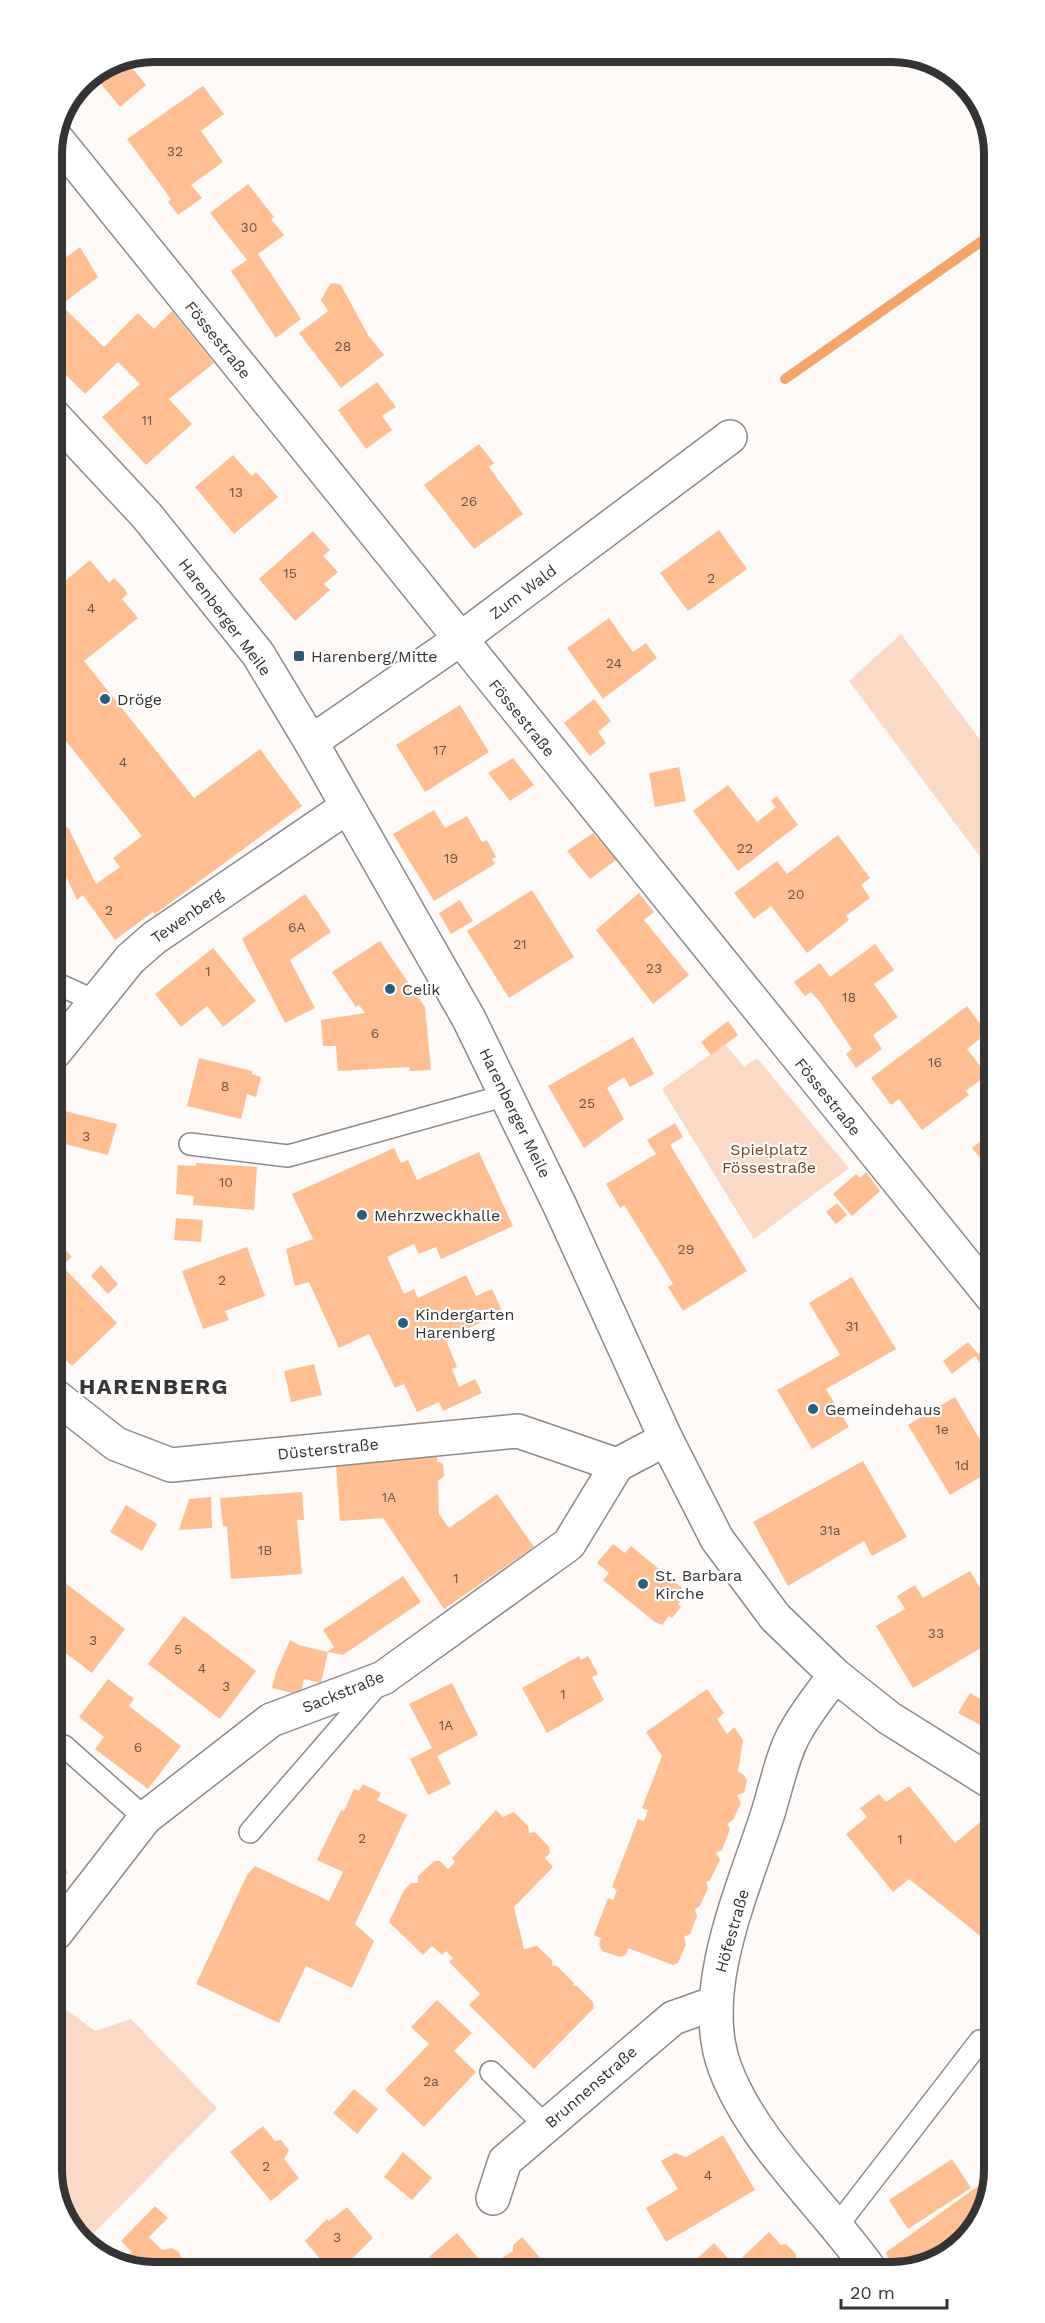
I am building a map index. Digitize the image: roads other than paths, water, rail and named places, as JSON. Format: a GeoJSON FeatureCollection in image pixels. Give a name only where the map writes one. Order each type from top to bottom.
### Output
{"type":"FeatureCollection","features":[{"type":"Feature","properties":{"kind":"street","name":"Fössestraße"},"geometry":{"type":"LineString","coordinates":[[62,146],[459,640],[984,1287]]}},
{"type":"Feature","properties":{"kind":"street","name":"Harenberger Meile"},"geometry":{"type":"LineString","coordinates":[[62,425],[147,516],[258,654],[311,742],[469,1019],[507,1095],[666,1439],[717,1539],[775,1617],[835,1675],[889,1718],[984,1777]]}},
{"type":"Feature","properties":{"kind":"street","name":"Zum Wald"},"geometry":{"type":"LineString","coordinates":[[311,742],[459,640],[730,437]]}},
{"type":"Feature","properties":{"kind":"street","name":"Tewenberg"},"geometry":{"type":"LineString","coordinates":[[62,1043],[130,959],[154,938],[347,807]]}},
{"type":"Feature","properties":{"kind":"street","name":"Düsterstraße"},"geometry":{"type":"LineString","coordinates":[[62,1401],[116,1444],[171,1465],[518,1431],[617,1465]]}},
{"type":"Feature","properties":{"kind":"street"},"geometry":{"type":"LineString","coordinates":[[617,1465],[666,1439]]}},
{"type":"Feature","properties":{"kind":"street","name":"Sackstraße"},"geometry":{"type":"LineString","coordinates":[[62,1925],[145,1818],[271,1720],[383,1678],[569,1544],[617,1465]]}},
{"type":"Feature","properties":{"kind":"street","name":"Höfestraße"},"geometry":{"type":"LineString","coordinates":[[835,1675],[794,1732],[722,1957],[715,2003],[716,2038],[725,2069],[743,2105],[771,2145],[864,2262]]}},
{"type":"Feature","properties":{"kind":"street","name":"Brunnenstraße"},"geometry":{"type":"LineString","coordinates":[[493,2198],[505,2161],[674,2018],[715,2003]]}},
{"type":"Feature","properties":{"kind":"lane"},"geometry":{"type":"LineString","coordinates":[[62,986],[95,1000]]}},
{"type":"Feature","properties":{"kind":"lane"},"geometry":{"type":"LineString","coordinates":[[190,1144],[288,1156],[507,1095]]}},
{"type":"Feature","properties":{"kind":"lane"},"geometry":{"type":"LineString","coordinates":[[250,1832],[383,1678]]}},
{"type":"Feature","properties":{"kind":"lane"},"geometry":{"type":"LineString","coordinates":[[64,1746],[145,1818]]}},
{"type":"Feature","properties":{"kind":"lane"},"geometry":{"type":"LineString","coordinates":[[837,2226],[980,2041]]}},
{"type":"Feature","properties":{"kind":"lane"},"geometry":{"type":"LineString","coordinates":[[491,2072],[546,2126]]}},
{"type":"Feature","properties":{"kind":"waterway"},"geometry":{"type":"LineString","coordinates":[[785,379],[984,240]]}},
{"type":"Feature","properties":{"kind":"place","name":"Harenberg/Mitte"},"geometry":{"type":"Point","coordinates":[299,656]}},
{"type":"Feature","properties":{"kind":"place","name":"Dröge"},"geometry":{"type":"Point","coordinates":[105,699]}},
{"type":"Feature","properties":{"kind":"place","name":"Celik"},"geometry":{"type":"Point","coordinates":[390,989]}},
{"type":"Feature","properties":{"kind":"place","name":"Mehrzweckhalle"},"geometry":{"type":"Point","coordinates":[362,1215]}},
{"type":"Feature","properties":{"kind":"place","name":"Kindergarten Harenberg"},"geometry":{"type":"Point","coordinates":[403,1323]}},
{"type":"Feature","properties":{"kind":"place","name":"Gemeindehaus"},"geometry":{"type":"Point","coordinates":[813,1409]}},
{"type":"Feature","properties":{"kind":"place","name":"St. Barbara Kirche"},"geometry":{"type":"Point","coordinates":[643,1584]}},
{"type":"Feature","properties":{"kind":"district","name":"HARENBERG"},"geometry":{"type":"Point","coordinates":[154,1386]}},
{"type":"Feature","properties":{"kind":"park label","name":"Spielplatz Fössestraße"},"geometry":{"type":"Point","coordinates":[769,1158]}}]}
